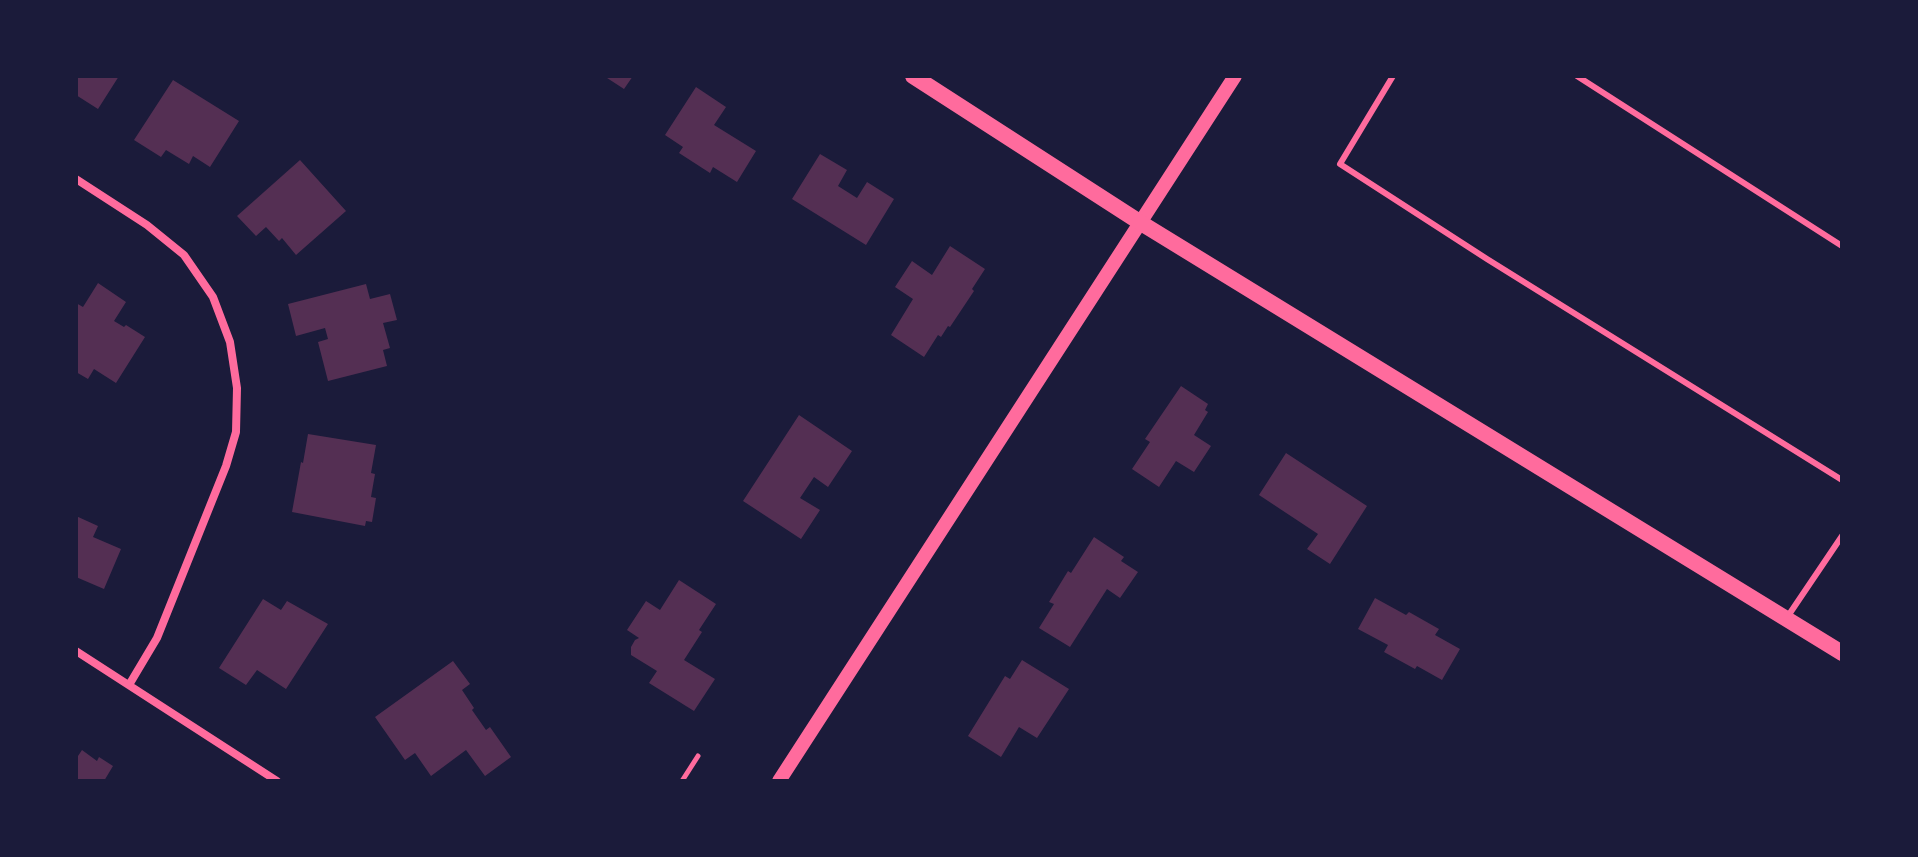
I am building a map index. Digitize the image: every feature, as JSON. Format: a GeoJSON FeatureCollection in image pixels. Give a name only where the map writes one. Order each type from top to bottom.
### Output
{"type":"FeatureCollection","features":[{"type":"Feature","properties":{"kind":"main road"},"geometry":{"type":"LineString","coordinates":[[913,76],[1141,223],[1842,653]]}},
{"type":"Feature","properties":{"kind":"street"},"geometry":{"type":"LineString","coordinates":[[779,781],[1235,76]]}},
{"type":"Feature","properties":{"kind":"street"},"geometry":{"type":"LineString","coordinates":[[76,179],[147,225],[184,255],[213,297],[230,342],[237,388],[236,432],[226,466],[157,638],[129,685]]}},
{"type":"Feature","properties":{"kind":"street"},"geometry":{"type":"LineString","coordinates":[[76,651],[277,781]]}},
{"type":"Feature","properties":{"kind":"lane"},"geometry":{"type":"LineString","coordinates":[[1393,76],[1340,164],[1842,480]]}},
{"type":"Feature","properties":{"kind":"lane"},"geometry":{"type":"LineString","coordinates":[[1577,76],[1842,246]]}},
{"type":"Feature","properties":{"kind":"lane"},"geometry":{"type":"LineString","coordinates":[[1786,619],[1842,536]]}},
{"type":"Feature","properties":{"kind":"path"},"geometry":{"type":"LineString","coordinates":[[682,781],[698,756]]}},
{"type":"Feature","properties":{"kind":"building"},"geometry":{"type":"Polygon","coordinates":[[[76,76],[119,76],[98,109],[76,95],[76,76]]]}},
{"type":"Feature","properties":{"kind":"building"},"geometry":{"type":"Polygon","coordinates":[[[604,76],[633,76],[624,89],[604,76]]]}},
{"type":"Feature","properties":{"kind":"building"},"geometry":{"type":"Polygon","coordinates":[[[173,80],[239,121],[210,167],[193,156],[189,164],[166,150],[161,157],[134,140],[173,80]]]}},
{"type":"Feature","properties":{"kind":"building"},"geometry":{"type":"Polygon","coordinates":[[[696,87],[726,107],[714,125],[756,151],[737,182],[713,167],[710,173],[679,153],[683,147],[665,135],[696,87]]]}},
{"type":"Feature","properties":{"kind":"building"},"geometry":{"type":"Polygon","coordinates":[[[820,154],[847,170],[838,186],[857,198],[867,182],[894,199],[866,245],[792,199],[820,154]]]}},
{"type":"Feature","properties":{"kind":"building"},"geometry":{"type":"Polygon","coordinates":[[[300,160],[346,211],[296,255],[282,238],[279,241],[266,227],[256,236],[237,216],[300,160]]]}},
{"type":"Feature","properties":{"kind":"building"},"geometry":{"type":"Polygon","coordinates":[[[950,246],[985,269],[950,327],[941,337],[938,335],[924,357],[891,335],[913,299],[895,287],[912,261],[932,275],[950,246]]]}},
{"type":"Feature","properties":{"kind":"building"},"geometry":{"type":"Polygon","coordinates":[[[98,283],[126,302],[114,321],[145,337],[116,383],[94,369],[88,379],[76,372],[76,303],[83,307],[98,283]]]}},
{"type":"Feature","properties":{"kind":"building"},"geometry":{"type":"Polygon","coordinates":[[[366,284],[370,299],[390,294],[397,320],[383,323],[390,348],[383,350],[387,366],[328,381],[318,342],[328,339],[325,328],[296,336],[288,304],[366,284]]]}},
{"type":"Feature","properties":{"kind":"building"},"geometry":{"type":"Polygon","coordinates":[[[1181,386],[1208,404],[1205,410],[1208,412],[1194,435],[1211,446],[1194,472],[1176,461],[1159,487],[1132,469],[1150,442],[1145,439],[1181,386]]]}},
{"type":"Feature","properties":{"kind":"building"},"geometry":{"type":"Polygon","coordinates":[[[799,415],[852,451],[828,487],[814,477],[800,498],[820,510],[801,539],[743,501],[799,415]]]}},
{"type":"Feature","properties":{"kind":"building"},"geometry":{"type":"Polygon","coordinates":[[[308,434],[376,445],[371,473],[375,474],[371,497],[376,498],[372,522],[366,521],[365,526],[292,512],[308,434]]]}},
{"type":"Feature","properties":{"kind":"building"},"geometry":{"type":"Polygon","coordinates":[[[1286,453],[1367,506],[1330,564],[1307,549],[1318,534],[1259,495],[1286,453]]]}},
{"type":"Feature","properties":{"kind":"building"},"geometry":{"type":"Polygon","coordinates":[[[76,516],[98,526],[93,537],[121,549],[104,589],[76,577],[76,516]]]}},
{"type":"Feature","properties":{"kind":"building"},"geometry":{"type":"Polygon","coordinates":[[[1094,537],[1124,557],[1121,561],[1138,572],[1120,598],[1107,589],[1070,647],[1039,628],[1054,604],[1049,602],[1094,537]]]}},
{"type":"Feature","properties":{"kind":"building"},"geometry":{"type":"Polygon","coordinates":[[[679,580],[716,604],[684,660],[715,679],[694,711],[649,683],[657,671],[631,655],[631,647],[639,638],[627,630],[646,601],[660,610],[679,580]]]}},
{"type":"Feature","properties":{"kind":"building"},"geometry":{"type":"Polygon","coordinates":[[[1375,598],[1439,629],[1435,635],[1460,649],[1442,680],[1384,652],[1388,645],[1358,629],[1375,598]]]}},
{"type":"Feature","properties":{"kind":"building"},"geometry":{"type":"Polygon","coordinates":[[[263,599],[281,610],[287,601],[328,624],[286,689],[257,670],[246,685],[219,668],[263,599]]]}},
{"type":"Feature","properties":{"kind":"building"},"geometry":{"type":"Polygon","coordinates":[[[1022,660],[1069,689],[1037,738],[1019,727],[1001,757],[968,736],[1005,676],[1010,679],[1022,660]]]}},
{"type":"Feature","properties":{"kind":"building"},"geometry":{"type":"Polygon","coordinates":[[[453,661],[470,684],[462,690],[474,708],[472,710],[486,730],[490,727],[511,757],[485,776],[466,750],[431,776],[415,753],[405,760],[375,717],[453,661]]]}},
{"type":"Feature","properties":{"kind":"building"},"geometry":{"type":"Polygon","coordinates":[[[82,750],[97,761],[99,757],[113,766],[104,781],[76,781],[76,759],[82,750]]]}}]}
